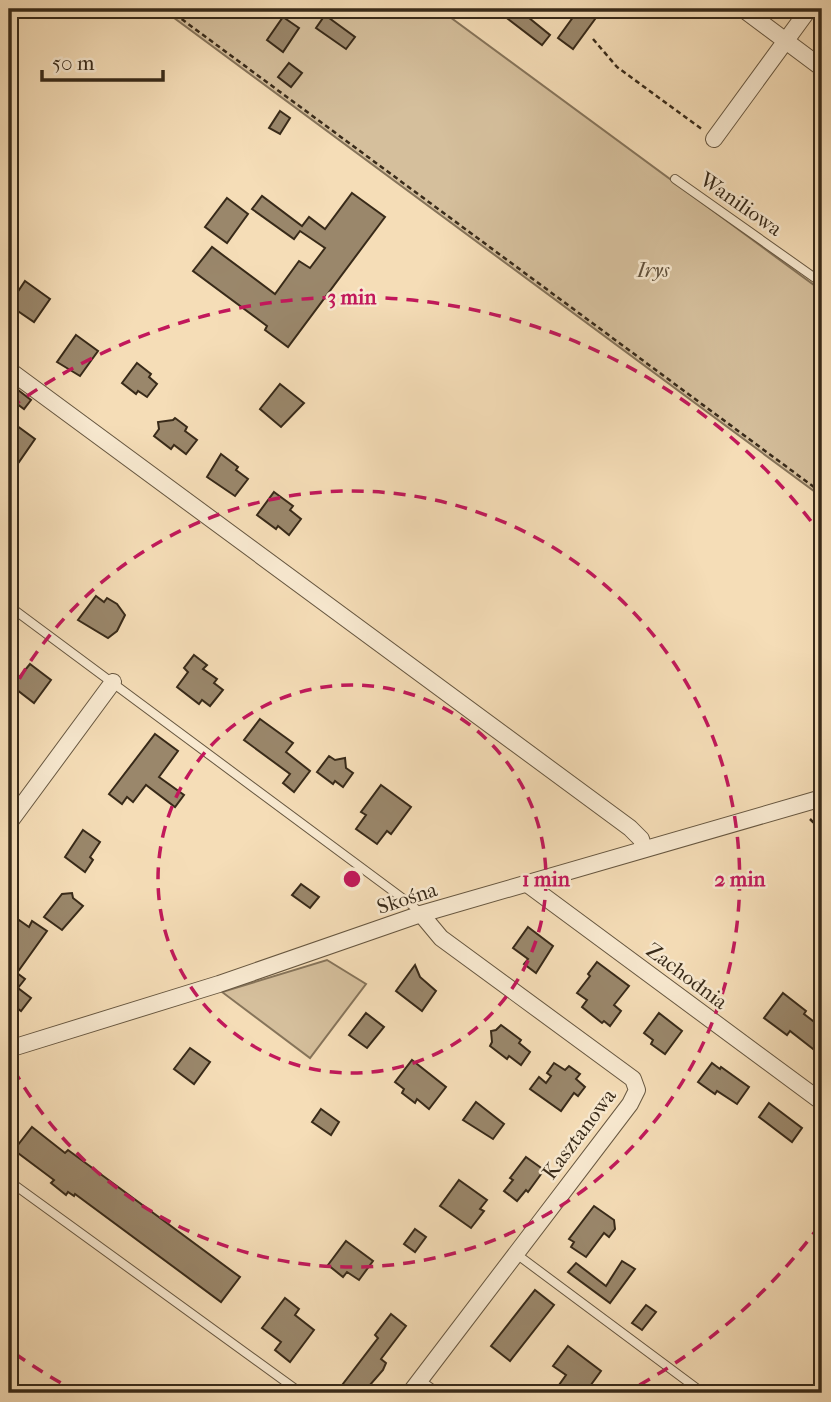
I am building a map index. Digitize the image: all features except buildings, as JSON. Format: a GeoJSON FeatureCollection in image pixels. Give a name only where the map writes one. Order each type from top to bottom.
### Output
{"type":"FeatureCollection","features":[{"type":"Feature","properties":{"kind":"street"},"geometry":{"type":"LineString","coordinates":[[743,9],[822,68]]}},
{"type":"Feature","properties":{"kind":"street"},"geometry":{"type":"LineString","coordinates":[[714,139],[809,9]]}},
{"type":"Feature","properties":{"kind":"street"},"geometry":{"type":"LineString","coordinates":[[9,370],[630,828],[641,839],[644,849]]}},
{"type":"Feature","properties":{"kind":"street"},"geometry":{"type":"LineString","coordinates":[[9,823],[113,682]]}},
{"type":"Feature","properties":{"kind":"street","name":"Skośna"},"geometry":{"type":"LineString","coordinates":[[9,1049],[219,985],[421,914],[822,798]]}},
{"type":"Feature","properties":{"kind":"street","name":"Zachodnia"},"geometry":{"type":"LineString","coordinates":[[526,883],[822,1102]]}},
{"type":"Feature","properties":{"kind":"street","name":"Kasztanowa"},"geometry":{"type":"LineString","coordinates":[[410,1393],[630,1104],[637,1090],[633,1079],[441,938],[421,914]]}},
{"type":"Feature","properties":{"kind":"lane","name":"Waniliowa"},"geometry":{"type":"LineString","coordinates":[[675,179],[822,283]]}},
{"type":"Feature","properties":{"kind":"lane"},"geometry":{"type":"LineString","coordinates":[[9,606],[421,914]]}},
{"type":"Feature","properties":{"kind":"lane"},"geometry":{"type":"LineString","coordinates":[[9,1181],[301,1393]]}},
{"type":"Feature","properties":{"kind":"lane"},"geometry":{"type":"LineString","coordinates":[[515,1253],[703,1393]]}},
{"type":"Feature","properties":{"kind":"lane"},"geometry":{"type":"LineString","coordinates":[[420,1380],[438,1393]]}},
{"type":"Feature","properties":{"kind":"path"},"geometry":{"type":"LineString","coordinates":[[168,9],[822,493]]}},
{"type":"Feature","properties":{"kind":"path"},"geometry":{"type":"LineString","coordinates":[[593,38],[617,67],[714,139]]}},
{"type":"Feature","properties":{"kind":"green space","name":"Irys"},"geometry":{"type":"Polygon","coordinates":[[[162,9],[439,9],[822,291],[822,497],[162,9]]]}},
{"type":"Feature","properties":{"kind":"green space"},"geometry":{"type":"Polygon","coordinates":[[[327,960],[366,984],[310,1058],[222,992],[327,960]]]}}]}
